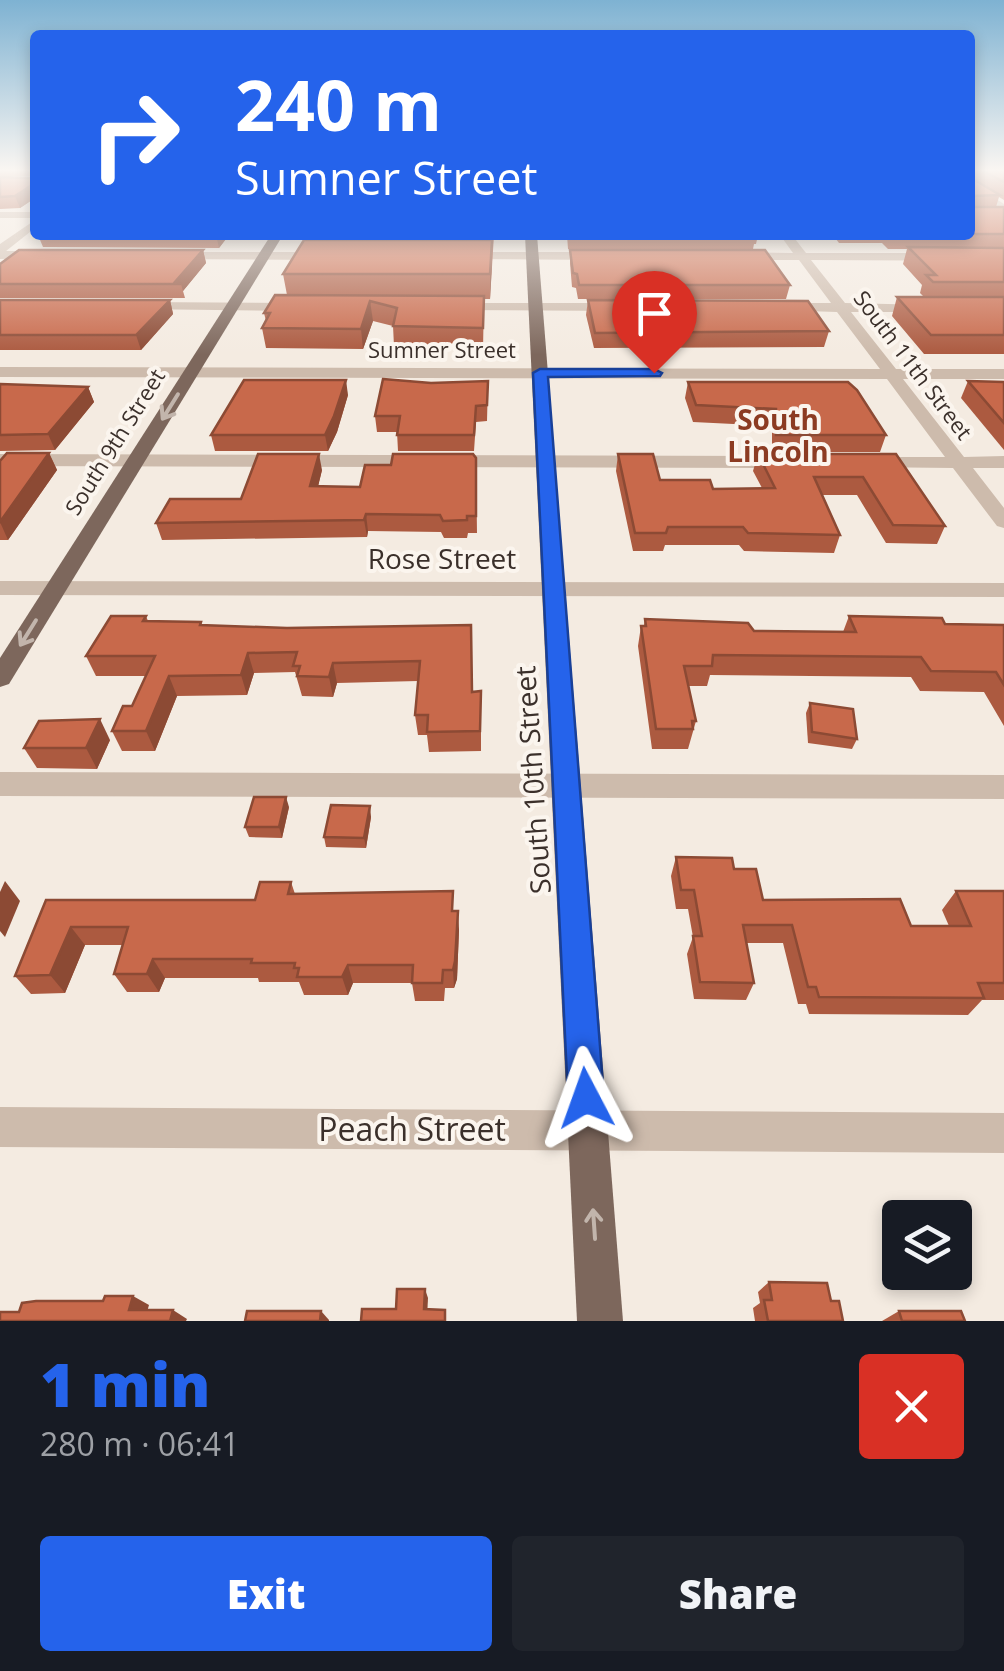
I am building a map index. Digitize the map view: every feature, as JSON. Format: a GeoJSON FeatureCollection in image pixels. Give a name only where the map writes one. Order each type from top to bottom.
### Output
{"type":"FeatureCollection","features":[{"type":"Feature","properties":{"kind":"main road","name":"South 9th Street"},"geometry":{"type":"LineString","coordinates":[[0,678],[274,240]]}},
{"type":"Feature","properties":{"kind":"main road","name":"South 10th Street"},"geometry":{"type":"LineString","coordinates":[[531,246],[600,1321]]}},
{"type":"Feature","properties":{"kind":"street"},"geometry":{"type":"LineString","coordinates":[[0,252],[25,232]]}},
{"type":"Feature","properties":{"kind":"street","name":"South 11th Street"},"geometry":{"type":"LineString","coordinates":[[790,240],[1004,522]]}},
{"type":"Feature","properties":{"kind":"street"},"geometry":{"type":"LineString","coordinates":[[440,256],[531,246],[615,256]]}},
{"type":"Feature","properties":{"kind":"street"},"geometry":{"type":"LineString","coordinates":[[0,252],[57,256]]}},
{"type":"Feature","properties":{"kind":"street"},"geometry":{"type":"LineString","coordinates":[[151,256],[340,256]]}},
{"type":"Feature","properties":{"kind":"street"},"geometry":{"type":"LineString","coordinates":[[723,256],[1004,257]]}},
{"type":"Feature","properties":{"kind":"street"},"geometry":{"type":"LineString","coordinates":[[124,306],[310,306]]}},
{"type":"Feature","properties":{"kind":"street"},"geometry":{"type":"LineString","coordinates":[[427,306],[629,307]]}},
{"type":"Feature","properties":{"kind":"street"},"geometry":{"type":"LineString","coordinates":[[760,308],[933,308]]}},
{"type":"Feature","properties":{"kind":"street","name":"Sumner Street"},"geometry":{"type":"LineString","coordinates":[[0,372],[1004,374]]}},
{"type":"Feature","properties":{"kind":"street"},"geometry":{"type":"LineString","coordinates":[[0,460],[818,462]]}},
{"type":"Feature","properties":{"kind":"street"},"geometry":{"type":"LineString","coordinates":[[854,463],[1004,462]]}},
{"type":"Feature","properties":{"kind":"street","name":"Rose Street"},"geometry":{"type":"LineString","coordinates":[[0,588],[1004,590]]}},
{"type":"Feature","properties":{"kind":"street"},"geometry":{"type":"LineString","coordinates":[[0,784],[1004,787]]}},
{"type":"Feature","properties":{"kind":"street","name":"Peach Street"},"geometry":{"type":"LineString","coordinates":[[0,1128],[1004,1132]]}},
{"type":"Feature","properties":{"kind":"building"},"geometry":{"type":"Polygon","coordinates":[[[975,232],[1004,232],[975,234],[975,232]]]}},
{"type":"Feature","properties":{"kind":"building"},"geometry":{"type":"Polygon","coordinates":[[[304,240],[492,240],[490,274],[283,274],[304,240]]]}},
{"type":"Feature","properties":{"kind":"building"},"geometry":{"type":"Polygon","coordinates":[[[908,247],[1004,248],[1004,282],[933,282],[926,275],[936,275],[908,247]]]}},
{"type":"Feature","properties":{"kind":"building"},"geometry":{"type":"Polygon","coordinates":[[[19,250],[203,250],[175,282],[181,284],[0,284],[0,264],[19,250]]]}},
{"type":"Feature","properties":{"kind":"building"},"geometry":{"type":"Polygon","coordinates":[[[570,250],[765,250],[790,285],[579,285],[570,250]]]}},
{"type":"Feature","properties":{"kind":"building"},"geometry":{"type":"Polygon","coordinates":[[[275,295],[484,296],[483,328],[393,326],[397,308],[370,301],[361,329],[262,328],[270,313],[264,313],[275,295]]]}},
{"type":"Feature","properties":{"kind":"building"},"geometry":{"type":"Polygon","coordinates":[[[897,297],[1004,297],[1004,335],[931,335],[897,297]]]}},
{"type":"Feature","properties":{"kind":"building"},"geometry":{"type":"Polygon","coordinates":[[[0,300],[170,300],[136,335],[0,335],[0,300]]]}},
{"type":"Feature","properties":{"kind":"building"},"geometry":{"type":"Polygon","coordinates":[[[588,300],[808,301],[829,331],[595,333],[588,300]]]}},
{"type":"Feature","properties":{"kind":"building"},"geometry":{"type":"Polygon","coordinates":[[[383,379],[431,383],[488,381],[487,405],[476,406],[474,435],[397,435],[400,416],[375,416],[383,379]]]}},
{"type":"Feature","properties":{"kind":"building"},"geometry":{"type":"Polygon","coordinates":[[[244,380],[346,380],[325,435],[211,435],[244,380]]]}},
{"type":"Feature","properties":{"kind":"building"},"geometry":{"type":"Polygon","coordinates":[[[968,381],[1004,382],[1004,423],[968,381]]]}},
{"type":"Feature","properties":{"kind":"building"},"geometry":{"type":"Polygon","coordinates":[[[688,382],[848,382],[886,435],[776,435],[776,409],[696,405],[688,382]]]}},
{"type":"Feature","properties":{"kind":"building"},"geometry":{"type":"Polygon","coordinates":[[[0,384],[88,387],[48,434],[0,435],[0,384]]]}},
{"type":"Feature","properties":{"kind":"building"},"geometry":{"type":"Polygon","coordinates":[[[7,453],[49,453],[0,522],[0,461],[7,453]]]}},
{"type":"Feature","properties":{"kind":"building"},"geometry":{"type":"Polygon","coordinates":[[[258,454],[319,454],[310,486],[360,487],[365,465],[391,465],[393,454],[473,454],[476,516],[443,521],[440,515],[366,514],[364,520],[156,523],[170,499],[241,499],[258,454]]]}},
{"type":"Feature","properties":{"kind":"building"},"geometry":{"type":"Polygon","coordinates":[[[618,454],[653,454],[660,480],[710,480],[713,489],[775,488],[758,454],[896,454],[945,526],[893,525],[863,477],[814,477],[840,535],[748,533],[743,527],[668,527],[666,533],[635,533],[618,454]]]}},
{"type":"Feature","properties":{"kind":"building"},"geometry":{"type":"Polygon","coordinates":[[[111,616],[287,628],[471,625],[472,692],[481,691],[480,731],[427,732],[428,715],[415,715],[420,661],[333,663],[329,677],[297,676],[300,666],[293,666],[297,652],[248,653],[241,675],[169,676],[146,731],[112,731],[123,706],[132,706],[155,656],[86,656],[111,616]]]}},
{"type":"Feature","properties":{"kind":"building"},"geometry":{"type":"Polygon","coordinates":[[[849,616],[942,618],[945,624],[1004,625],[1004,685],[996,672],[931,671],[921,657],[713,655],[712,666],[684,666],[696,721],[692,721],[693,729],[656,729],[641,626],[646,626],[645,619],[748,623],[754,631],[856,632],[849,616]]]}},
{"type":"Feature","properties":{"kind":"building"},"geometry":{"type":"Polygon","coordinates":[[[810,703],[853,709],[857,739],[812,732],[810,703]]]}},
{"type":"Feature","properties":{"kind":"building"},"geometry":{"type":"Polygon","coordinates":[[[100,719],[86,748],[24,748],[39,721],[100,719]]]}},
{"type":"Feature","properties":{"kind":"building"},"geometry":{"type":"Polygon","coordinates":[[[254,797],[286,797],[279,827],[245,827],[254,797]]]}},
{"type":"Feature","properties":{"kind":"building"},"geometry":{"type":"Polygon","coordinates":[[[331,805],[370,806],[364,838],[324,837],[331,805]]]}},
{"type":"Feature","properties":{"kind":"building"},"geometry":{"type":"Polygon","coordinates":[[[676,857],[732,858],[734,869],[756,869],[763,900],[900,899],[911,926],[971,926],[956,891],[1004,891],[1004,983],[978,983],[984,998],[819,997],[816,987],[808,987],[792,925],[743,925],[754,983],[700,982],[693,936],[702,936],[694,890],[681,890],[676,857]]]}},
{"type":"Feature","properties":{"kind":"building"},"geometry":{"type":"Polygon","coordinates":[[[260,882],[291,882],[288,894],[453,891],[452,911],[458,911],[453,970],[443,970],[442,983],[412,983],[413,965],[348,965],[342,977],[297,977],[299,968],[294,968],[295,963],[153,959],[147,974],[114,974],[128,927],[71,927],[50,975],[15,976],[46,900],[255,900],[260,882]]]}},
{"type":"Feature","properties":{"kind":"building"},"geometry":{"type":"Polygon","coordinates":[[[769,1282],[827,1283],[831,1301],[839,1301],[843,1321],[768,1321],[764,1300],[772,1300],[769,1282]]]}},
{"type":"Feature","properties":{"kind":"building"},"geometry":{"type":"Polygon","coordinates":[[[397,1289],[425,1289],[424,1309],[445,1310],[445,1321],[361,1321],[362,1309],[396,1309],[397,1289]]]}},
{"type":"Feature","properties":{"kind":"building"},"geometry":{"type":"Polygon","coordinates":[[[105,1296],[133,1296],[129,1310],[173,1310],[170,1321],[0,1321],[0,1312],[19,1312],[22,1303],[103,1301],[105,1296]]]}},
{"type":"Feature","properties":{"kind":"building"},"geometry":{"type":"Polygon","coordinates":[[[247,1311],[321,1311],[320,1321],[245,1321],[247,1311]]]}},
{"type":"Feature","properties":{"kind":"building"},"geometry":{"type":"Polygon","coordinates":[[[899,1311],[961,1311],[965,1321],[902,1321],[899,1311]]]}},
{"type":"Feature","properties":{"kind":"district","name":"South Lincoln"},"geometry":{"type":"Point","coordinates":[778,436]}},
{"type":"Feature","properties":{"kind":"route"},"geometry":{"type":"LineString","coordinates":[[586,1098],[540,373],[654,373]]}}]}
